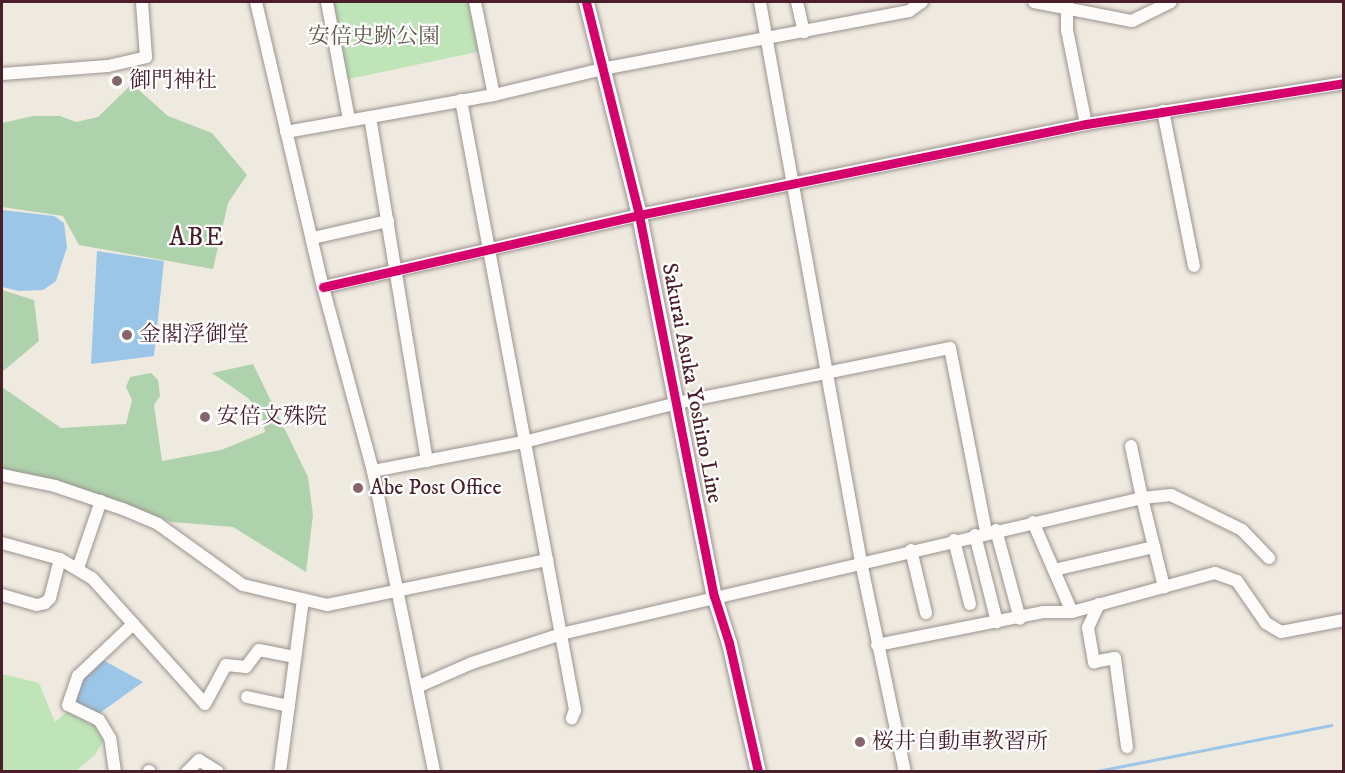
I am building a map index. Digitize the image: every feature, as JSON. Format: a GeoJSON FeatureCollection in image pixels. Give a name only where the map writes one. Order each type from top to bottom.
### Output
{"type":"FeatureCollection","features":[{"type":"Feature","properties":{"kind":"main road","name":"Sakurai Asuka Yoshino Line"},"geometry":{"type":"LineString","coordinates":[[586,2],[639,215],[714,596],[729,643],[758,771]]}},
{"type":"Feature","properties":{"kind":"street"},"geometry":{"type":"LineString","coordinates":[[2,74],[108,66],[146,57],[142,2]]}},
{"type":"Feature","properties":{"kind":"street"},"geometry":{"type":"LineString","coordinates":[[256,2],[323,287],[373,471],[434,771]]}},
{"type":"Feature","properties":{"kind":"street"},"geometry":{"type":"LineString","coordinates":[[327,2],[349,120]]}},
{"type":"Feature","properties":{"kind":"street"},"geometry":{"type":"LineString","coordinates":[[475,2],[494,95]]}},
{"type":"Feature","properties":{"kind":"street"},"geometry":{"type":"LineString","coordinates":[[760,2],[830,374],[861,562],[905,771]]}},
{"type":"Feature","properties":{"kind":"street"},"geometry":{"type":"LineString","coordinates":[[797,2],[804,32]]}},
{"type":"Feature","properties":{"kind":"street"},"geometry":{"type":"LineString","coordinates":[[286,132],[494,95],[603,69],[909,11],[922,2]]}},
{"type":"Feature","properties":{"kind":"street"},"geometry":{"type":"LineString","coordinates":[[1034,2],[1067,5],[1132,21],[1171,2]]}},
{"type":"Feature","properties":{"kind":"street"},"geometry":{"type":"LineString","coordinates":[[1067,5],[1066,30],[1086,124]]}},
{"type":"Feature","properties":{"kind":"street"},"geometry":{"type":"LineString","coordinates":[[323,287],[397,268],[639,215],[1086,124],[1344,83]]}},
{"type":"Feature","properties":{"kind":"street"},"geometry":{"type":"LineString","coordinates":[[461,100],[487,250],[575,710],[572,718]]}},
{"type":"Feature","properties":{"kind":"street"},"geometry":{"type":"LineString","coordinates":[[1163,111],[1194,266]]}},
{"type":"Feature","properties":{"kind":"street"},"geometry":{"type":"LineString","coordinates":[[370,117],[397,268],[427,461]]}},
{"type":"Feature","properties":{"kind":"street"},"geometry":{"type":"LineString","coordinates":[[313,238],[388,221]]}},
{"type":"Feature","properties":{"kind":"street"},"geometry":{"type":"LineString","coordinates":[[373,471],[524,442],[677,403],[950,348],[986,532],[997,622]]}},
{"type":"Feature","properties":{"kind":"street"},"geometry":{"type":"LineString","coordinates":[[1131,446],[1164,587]]}},
{"type":"Feature","properties":{"kind":"street"},"geometry":{"type":"LineString","coordinates":[[2,475],[101,501],[158,524],[243,585],[327,605],[547,560]]}},
{"type":"Feature","properties":{"kind":"street"},"geometry":{"type":"LineString","coordinates":[[417,687],[472,663],[561,634],[986,532],[1142,498],[1171,495],[1242,530],[1269,558]]}},
{"type":"Feature","properties":{"kind":"street"},"geometry":{"type":"LineString","coordinates":[[78,568],[101,501]]}},
{"type":"Feature","properties":{"kind":"street"},"geometry":{"type":"LineString","coordinates":[[1033,522],[1072,612]]}},
{"type":"Feature","properties":{"kind":"street"},"geometry":{"type":"LineString","coordinates":[[986,532],[1020,619]]}},
{"type":"Feature","properties":{"kind":"street"},"geometry":{"type":"LineString","coordinates":[[954,540],[970,604]]}},
{"type":"Feature","properties":{"kind":"street"},"geometry":{"type":"LineString","coordinates":[[2,543],[60,559],[92,578],[205,704],[226,665],[246,667],[259,650],[296,657]]}},
{"type":"Feature","properties":{"kind":"street"},"geometry":{"type":"LineString","coordinates":[[1054,570],[1154,547]]}},
{"type":"Feature","properties":{"kind":"street"},"geometry":{"type":"LineString","coordinates":[[911,550],[926,613]]}},
{"type":"Feature","properties":{"kind":"street"},"geometry":{"type":"LineString","coordinates":[[2,597],[37,605],[45,603],[50,598],[60,559]]}},
{"type":"Feature","properties":{"kind":"street"},"geometry":{"type":"LineString","coordinates":[[877,645],[934,631],[1020,619],[1043,612],[1072,612],[1215,573],[1230,578],[1245,590],[1266,623],[1281,632],[1344,620]]}},
{"type":"Feature","properties":{"kind":"street"},"geometry":{"type":"LineString","coordinates":[[280,771],[303,600]]}},
{"type":"Feature","properties":{"kind":"street"},"geometry":{"type":"LineString","coordinates":[[1100,604],[1088,628],[1094,662],[1115,658],[1126,747]]}},
{"type":"Feature","properties":{"kind":"street"},"geometry":{"type":"LineString","coordinates":[[115,771],[110,738],[99,720],[68,705],[78,675],[133,624]]}},
{"type":"Feature","properties":{"kind":"street"},"geometry":{"type":"LineString","coordinates":[[247,697],[289,706]]}},
{"type":"Feature","properties":{"kind":"street"},"geometry":{"type":"LineString","coordinates":[[188,771],[200,760],[218,771]]}},
{"type":"Feature","properties":{"kind":"green space","name":"安倍史跡公園"},"geometry":{"type":"Polygon","coordinates":[[[330,2],[472,2],[482,51],[344,80],[330,2]]]}},
{"type":"Feature","properties":{"kind":"green space"},"geometry":{"type":"Polygon","coordinates":[[[132,84],[168,116],[212,133],[247,175],[228,203],[213,269],[79,245],[63,216],[2,207],[2,123],[33,116],[60,116],[76,122],[98,117],[132,84]]]}},
{"type":"Feature","properties":{"kind":"green space"},"geometry":{"type":"Polygon","coordinates":[[[2,290],[34,300],[39,341],[2,372],[2,290]]]}},
{"type":"Feature","properties":{"kind":"green space"},"geometry":{"type":"Polygon","coordinates":[[[253,364],[308,477],[313,515],[306,572],[233,527],[172,522],[68,486],[2,472],[2,387],[61,428],[126,424],[132,400],[126,387],[130,377],[151,373],[158,380],[160,396],[154,405],[162,461],[221,450],[265,432],[262,415],[248,398],[212,373],[253,364]]]}},
{"type":"Feature","properties":{"kind":"green space"},"geometry":{"type":"Polygon","coordinates":[[[2,674],[39,683],[55,722],[68,711],[97,725],[103,742],[95,755],[76,771],[2,772],[2,674]]]}},
{"type":"Feature","properties":{"kind":"water"},"geometry":{"type":"Polygon","coordinates":[[[2,210],[54,216],[64,223],[67,247],[56,281],[43,290],[19,291],[2,287],[2,210]]]}},
{"type":"Feature","properties":{"kind":"water"},"geometry":{"type":"Polygon","coordinates":[[[97,251],[164,261],[154,356],[91,364],[97,251]]]}},
{"type":"Feature","properties":{"kind":"water"},"geometry":{"type":"Polygon","coordinates":[[[101,659],[143,682],[97,715],[71,701],[81,673],[101,659]]]}},
{"type":"Feature","properties":{"kind":"waterway"},"geometry":{"type":"LineString","coordinates":[[1092,772],[1331,725]]}},
{"type":"Feature","properties":{"kind":"cycle path"},"geometry":{"type":"LineString","coordinates":[[586,2],[639,215],[714,596],[729,643],[758,772]]}},
{"type":"Feature","properties":{"kind":"cycle path"},"geometry":{"type":"LineString","coordinates":[[323,287],[639,215],[1086,124],[1344,83]]}},
{"type":"Feature","properties":{"kind":"place","name":"御門神社"},"geometry":{"type":"Point","coordinates":[117,81]}},
{"type":"Feature","properties":{"kind":"place","name":"金閣浮御堂"},"geometry":{"type":"Point","coordinates":[127,335]}},
{"type":"Feature","properties":{"kind":"place","name":"安倍文殊院"},"geometry":{"type":"Point","coordinates":[205,417]}},
{"type":"Feature","properties":{"kind":"place","name":"Abe Post Office"},"geometry":{"type":"Point","coordinates":[358,488]}},
{"type":"Feature","properties":{"kind":"place","name":"桜井自動車教習所"},"geometry":{"type":"Point","coordinates":[860,742]}},
{"type":"Feature","properties":{"kind":"district","name":"ABE"},"geometry":{"type":"Point","coordinates":[197,238]}}]}
